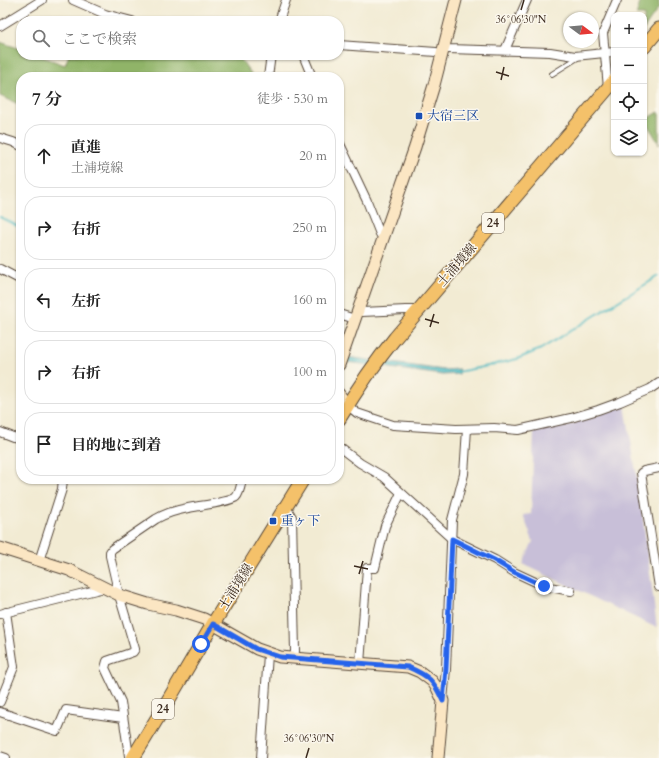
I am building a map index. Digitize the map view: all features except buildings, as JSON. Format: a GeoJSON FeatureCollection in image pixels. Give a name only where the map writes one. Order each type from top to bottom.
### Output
{"type":"FeatureCollection","features":[{"type":"Feature","properties":{"kind":"main road"},"geometry":{"type":"LineString","coordinates":[[651,43],[659,29]]}},
{"type":"Feature","properties":{"kind":"main road","name":"土浦境線"},"geometry":{"type":"LineString","coordinates":[[344,410],[373,366],[418,310],[611,85]]}},
{"type":"Feature","properties":{"kind":"main road","name":"土浦境線"},"geometry":{"type":"LineString","coordinates":[[133,758],[213,624],[300,484]]}},
{"type":"Feature","properties":{"kind":"street"},"geometry":{"type":"LineString","coordinates":[[16,16],[42,0]]}},
{"type":"Feature","properties":{"kind":"street"},"geometry":{"type":"LineString","coordinates":[[73,0],[113,16]]}},
{"type":"Feature","properties":{"kind":"street"},"geometry":{"type":"LineString","coordinates":[[281,16],[286,0]]}},
{"type":"Feature","properties":{"kind":"street"},"geometry":{"type":"LineString","coordinates":[[344,350],[415,148],[456,0]]}},
{"type":"Feature","properties":{"kind":"street"},"geometry":{"type":"LineString","coordinates":[[505,50],[526,0]]}},
{"type":"Feature","properties":{"kind":"street"},"geometry":{"type":"LineString","coordinates":[[611,85],[603,33],[616,0]]}},
{"type":"Feature","properties":{"kind":"street"},"geometry":{"type":"LineString","coordinates":[[0,26],[16,16]]}},
{"type":"Feature","properties":{"kind":"street"},"geometry":{"type":"LineString","coordinates":[[344,45],[436,52],[448,49],[550,52],[575,56],[611,52]]}},
{"type":"Feature","properties":{"kind":"street"},"geometry":{"type":"LineString","coordinates":[[269,72],[270,60]]}},
{"type":"Feature","properties":{"kind":"street"},"geometry":{"type":"LineString","coordinates":[[305,60],[310,72]]}},
{"type":"Feature","properties":{"kind":"street"},"geometry":{"type":"LineString","coordinates":[[0,138],[16,144]]}},
{"type":"Feature","properties":{"kind":"street"},"geometry":{"type":"LineString","coordinates":[[344,153],[367,201],[380,234],[385,235]]}},
{"type":"Feature","properties":{"kind":"street"},"geometry":{"type":"LineString","coordinates":[[0,269],[16,277]]}},
{"type":"Feature","properties":{"kind":"street"},"geometry":{"type":"LineString","coordinates":[[344,314],[356,315],[362,312],[418,310]]}},
{"type":"Feature","properties":{"kind":"street"},"geometry":{"type":"LineString","coordinates":[[344,401],[357,413],[393,425],[448,429],[494,428],[518,430],[578,416],[620,402],[650,389],[659,383]]}},
{"type":"Feature","properties":{"kind":"street"},"geometry":{"type":"LineString","coordinates":[[438,758],[446,669],[452,520],[464,474],[467,429]]}},
{"type":"Feature","properties":{"kind":"street"},"geometry":{"type":"LineString","coordinates":[[0,432],[16,437]]}},
{"type":"Feature","properties":{"kind":"street"},"geometry":{"type":"LineString","coordinates":[[344,451],[360,463],[384,477],[452,539],[544,586],[571,591]]}},
{"type":"Feature","properties":{"kind":"street"},"geometry":{"type":"LineString","coordinates":[[659,468],[641,473],[659,587]]}},
{"type":"Feature","properties":{"kind":"street"},"geometry":{"type":"LineString","coordinates":[[40,561],[62,484]]}},
{"type":"Feature","properties":{"kind":"street"},"geometry":{"type":"LineString","coordinates":[[133,758],[129,756],[121,702],[105,668],[107,661],[133,652],[135,649],[119,595],[110,552],[112,549],[163,515],[186,508],[236,498],[241,484]]}},
{"type":"Feature","properties":{"kind":"street"},"geometry":{"type":"LineString","coordinates":[[360,664],[367,568],[375,568],[385,526],[401,493]]}},
{"type":"Feature","properties":{"kind":"street"},"geometry":{"type":"LineString","coordinates":[[286,507],[292,517],[295,644],[294,659]]}},
{"type":"Feature","properties":{"kind":"street"},"geometry":{"type":"LineString","coordinates":[[0,548],[69,570],[119,595],[204,619],[256,649],[268,654],[294,659],[408,667],[420,672],[432,681],[443,701]]}},
{"type":"Feature","properties":{"kind":"street"},"geometry":{"type":"LineString","coordinates":[[0,702],[14,668],[3,613],[104,588]]}},
{"type":"Feature","properties":{"kind":"street"},"geometry":{"type":"LineString","coordinates":[[261,758],[268,654]]}},
{"type":"Feature","properties":{"kind":"street"},"geometry":{"type":"LineString","coordinates":[[0,712],[57,731],[66,710],[123,718]]}},
{"type":"Feature","properties":{"kind":"street"},"geometry":{"type":"LineString","coordinates":[[0,756],[6,758]]}},
{"type":"Feature","properties":{"kind":"lane"},"geometry":{"type":"LineString","coordinates":[[552,74],[582,55]]}},
{"type":"Feature","properties":{"kind":"shaded area"},"geometry":{"type":"Polygon","coordinates":[[[625,405],[641,503],[657,628],[523,564],[533,541],[523,515],[531,514],[534,430],[568,425],[625,405]]]}},
{"type":"Feature","properties":{"kind":"green space"},"geometry":{"type":"Polygon","coordinates":[[[641,0],[659,0],[659,7],[647,25],[647,12],[637,12],[641,0]]]}},
{"type":"Feature","properties":{"kind":"green space"},"geometry":{"type":"Polygon","coordinates":[[[0,42],[16,47],[16,60],[51,60],[65,65],[67,60],[241,60],[250,72],[16,72],[16,103],[0,96],[0,42]]]}},
{"type":"Feature","properties":{"kind":"green space"},"geometry":{"type":"Polygon","coordinates":[[[659,112],[659,144],[647,123],[647,119],[659,112]]]}},
{"type":"Feature","properties":{"kind":"water"},"geometry":{"type":"Polygon","coordinates":[[[344,357],[444,370],[459,369],[459,374],[443,375],[344,362],[344,357]]]}},
{"type":"Feature","properties":{"kind":"waterway"},"geometry":{"type":"LineString","coordinates":[[0,217],[16,225]]}},
{"type":"Feature","properties":{"kind":"waterway"},"geometry":{"type":"LineString","coordinates":[[457,372],[517,359],[541,349],[659,276]]}},
{"type":"Feature","properties":{"kind":"place","name":"大宿三区"},"geometry":{"type":"Point","coordinates":[419,116]}},
{"type":"Feature","properties":{"kind":"place","name":"重ヶ下"},"geometry":{"type":"Point","coordinates":[273,521]}},
{"type":"Feature","properties":{"kind":"route"},"geometry":{"type":"LineString","coordinates":[[201,644],[213,624],[256,649],[280,657],[408,667],[420,672],[432,681],[443,701],[446,669],[452,539],[544,586]]}}]}
